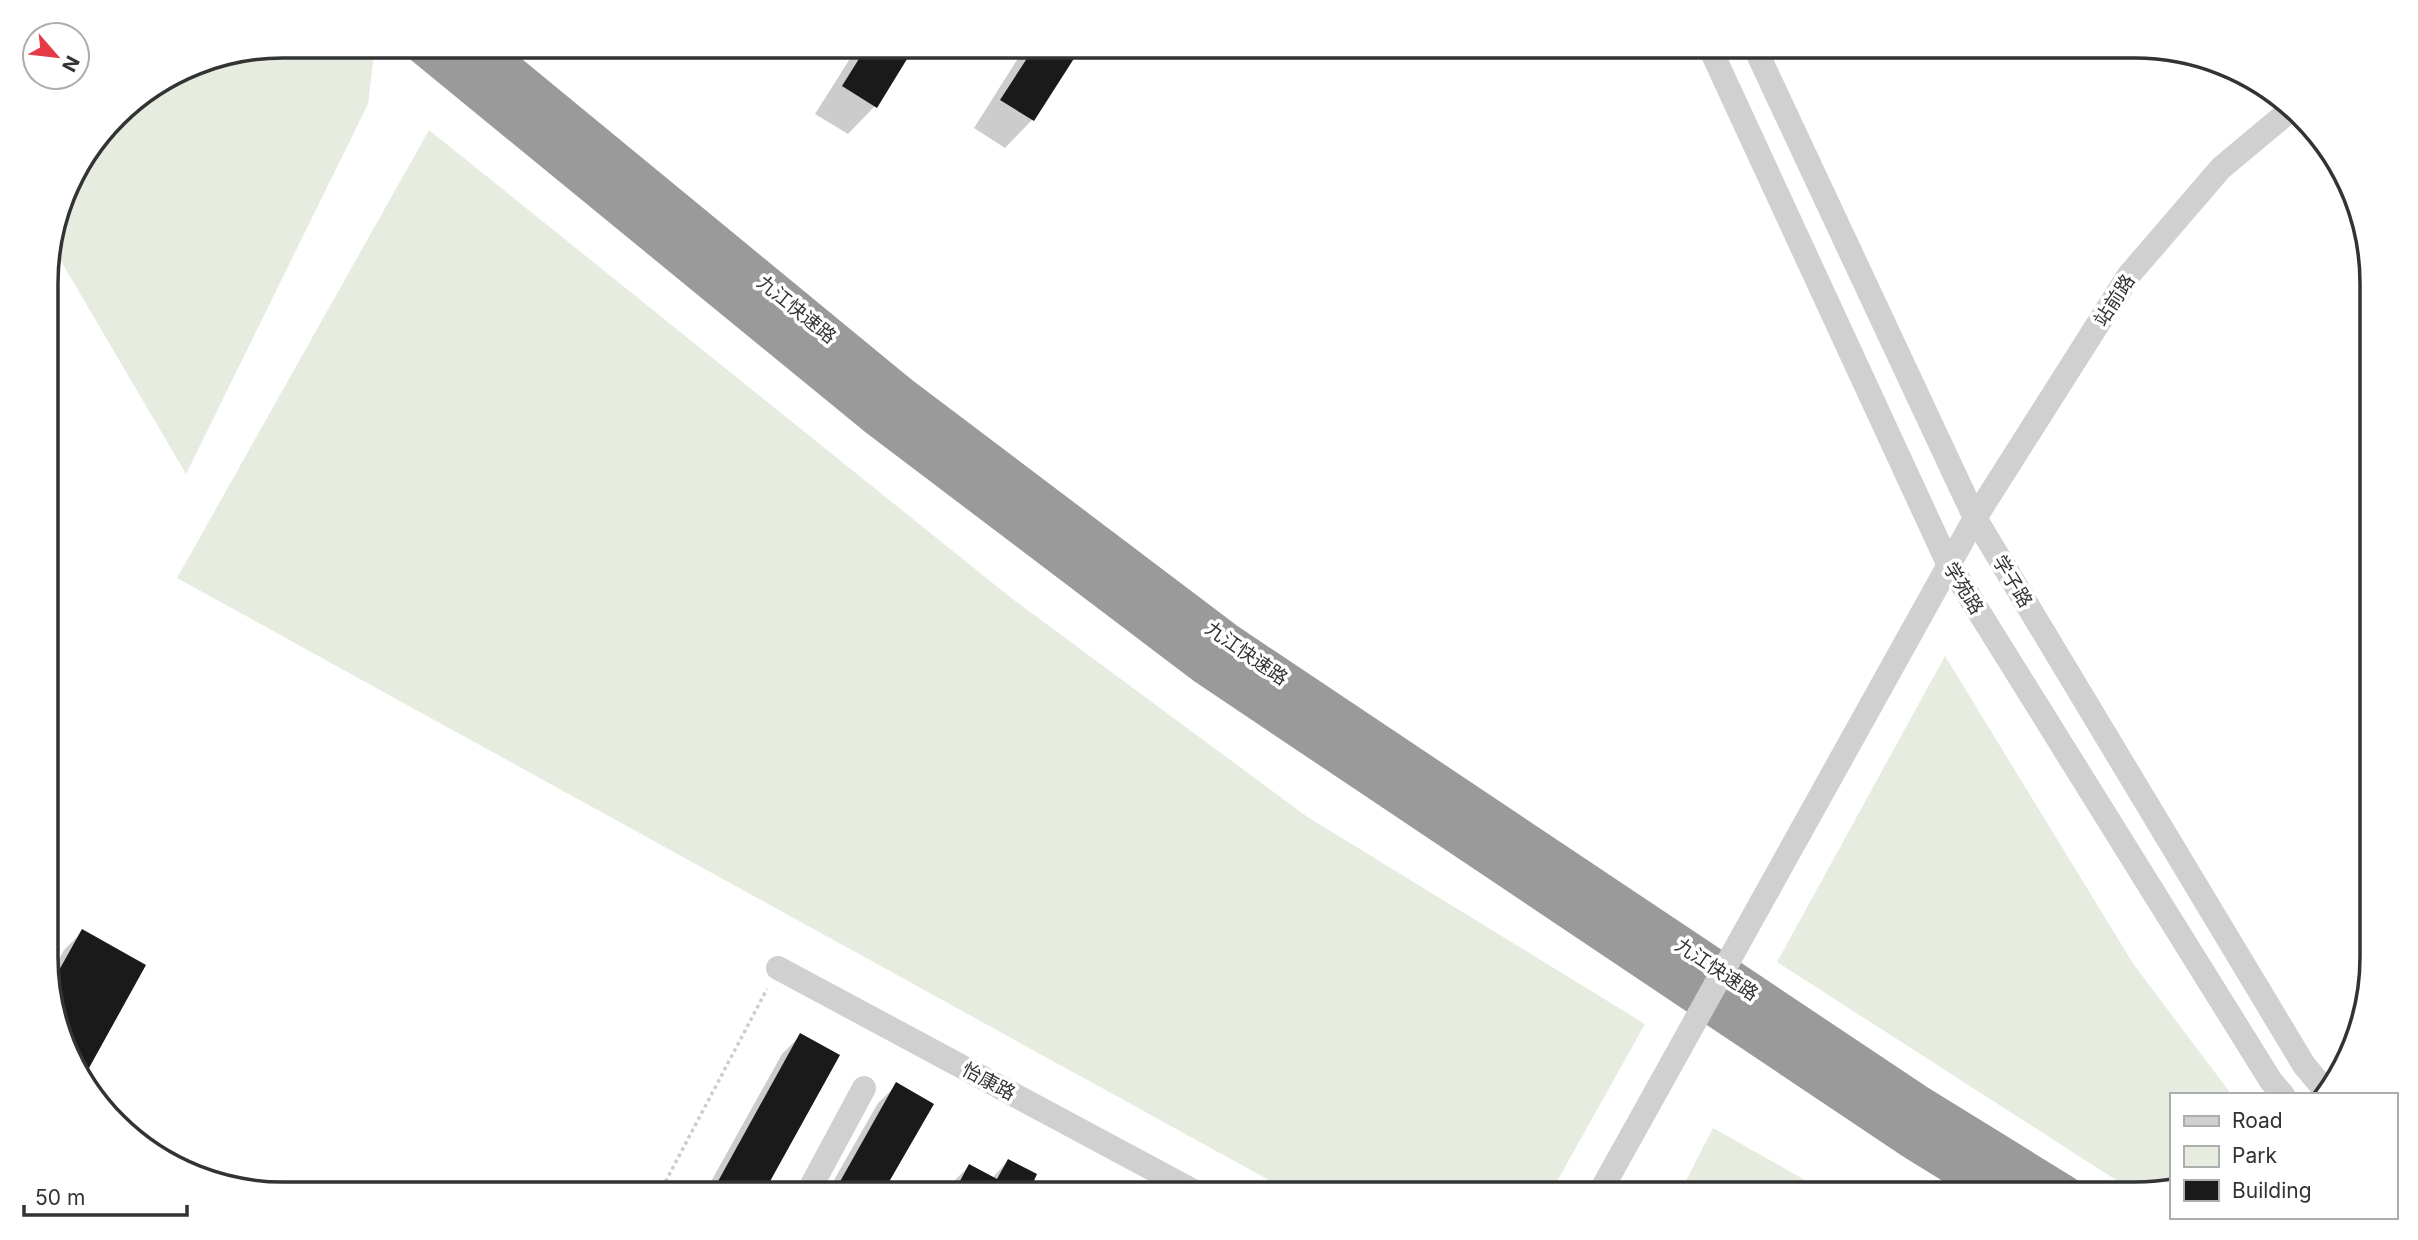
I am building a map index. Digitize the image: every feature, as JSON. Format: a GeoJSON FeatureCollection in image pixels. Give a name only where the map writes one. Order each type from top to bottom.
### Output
{"type":"FeatureCollection","features":[{"type":"Feature","properties":{"kind":"highway","name":"九江快速路"},"geometry":{"type":"LineString","coordinates":[[437,58],[876,417],[1206,667],[1910,1139],[1980,1182]]}},
{"type":"Feature","properties":{"kind":"highway","name":"九江快速路"},"geometry":{"type":"LineString","coordinates":[[492,58],[900,394],[1228,642],[1916,1102],[2046,1182]]}},
{"type":"Feature","properties":{"kind":"street","name":"学苑路"},"geometry":{"type":"LineString","coordinates":[[1715,58],[1946,559],[2271,1081],[2281,1093]]}},
{"type":"Feature","properties":{"kind":"street","name":"学子路"},"geometry":{"type":"LineString","coordinates":[[1760,58],[1975,518],[2304,1065],[2321,1084]]}},
{"type":"Feature","properties":{"kind":"street","name":"站前路"},"geometry":{"type":"LineString","coordinates":[[1606,1182],[1975,518],[2129,275],[2221,168],[2285,115]]}},
{"type":"Feature","properties":{"kind":"street","name":"怡康路"},"geometry":{"type":"LineString","coordinates":[[778,968],[1177,1182]]}},
{"type":"Feature","properties":{"kind":"street"},"geometry":{"type":"LineString","coordinates":[[813,1182],[864,1088]]}},
{"type":"Feature","properties":{"kind":"path"},"geometry":{"type":"LineString","coordinates":[[665,1182],[778,968]]}},
{"type":"Feature","properties":{"kind":"green space"},"geometry":{"type":"Polygon","coordinates":[[[374,58],[368,104],[186,474],[59,258],[65,224],[81,183],[104,146],[134,114],[170,88],[197,75],[224,65],[253,60],[374,58]]]}},
{"type":"Feature","properties":{"kind":"green space"},"geometry":{"type":"Polygon","coordinates":[[[429,130],[1010,597],[1306,816],[1645,1024],[1557,1182],[1272,1182],[177,578],[429,130]]]}},
{"type":"Feature","properties":{"kind":"green space"},"geometry":{"type":"Polygon","coordinates":[[[1945,656],[2134,965],[2230,1093],[2170,1093],[2170,1179],[2119,1182],[1777,962],[1945,656]]]}},
{"type":"Feature","properties":{"kind":"green space"},"geometry":{"type":"Polygon","coordinates":[[[1713,1128],[1809,1182],[1685,1182],[1713,1128]]]}},
{"type":"Feature","properties":{"kind":"building"},"geometry":{"type":"Polygon","coordinates":[[[860,58],[908,58],[877,108],[842,86],[860,58]]]}},
{"type":"Feature","properties":{"kind":"building"},"geometry":{"type":"Polygon","coordinates":[[[1027,58],[1074,58],[1034,121],[1000,100],[1027,58]]]}},
{"type":"Feature","properties":{"kind":"building"},"geometry":{"type":"Polygon","coordinates":[[[82,929],[146,965],[88,1069],[70,1030],[62,1001],[59,970],[82,929]]]}},
{"type":"Feature","properties":{"kind":"building"},"geometry":{"type":"Polygon","coordinates":[[[800,1033],[840,1055],[770,1182],[718,1182],[800,1033]]]}},
{"type":"Feature","properties":{"kind":"building"},"geometry":{"type":"Polygon","coordinates":[[[896,1082],[934,1104],[889,1182],[840,1182],[896,1082]]]}},
{"type":"Feature","properties":{"kind":"building"},"geometry":{"type":"Polygon","coordinates":[[[1008,1159],[1037,1174],[1033,1182],[959,1182],[969,1164],[997,1179],[1008,1159]]]}}]}
